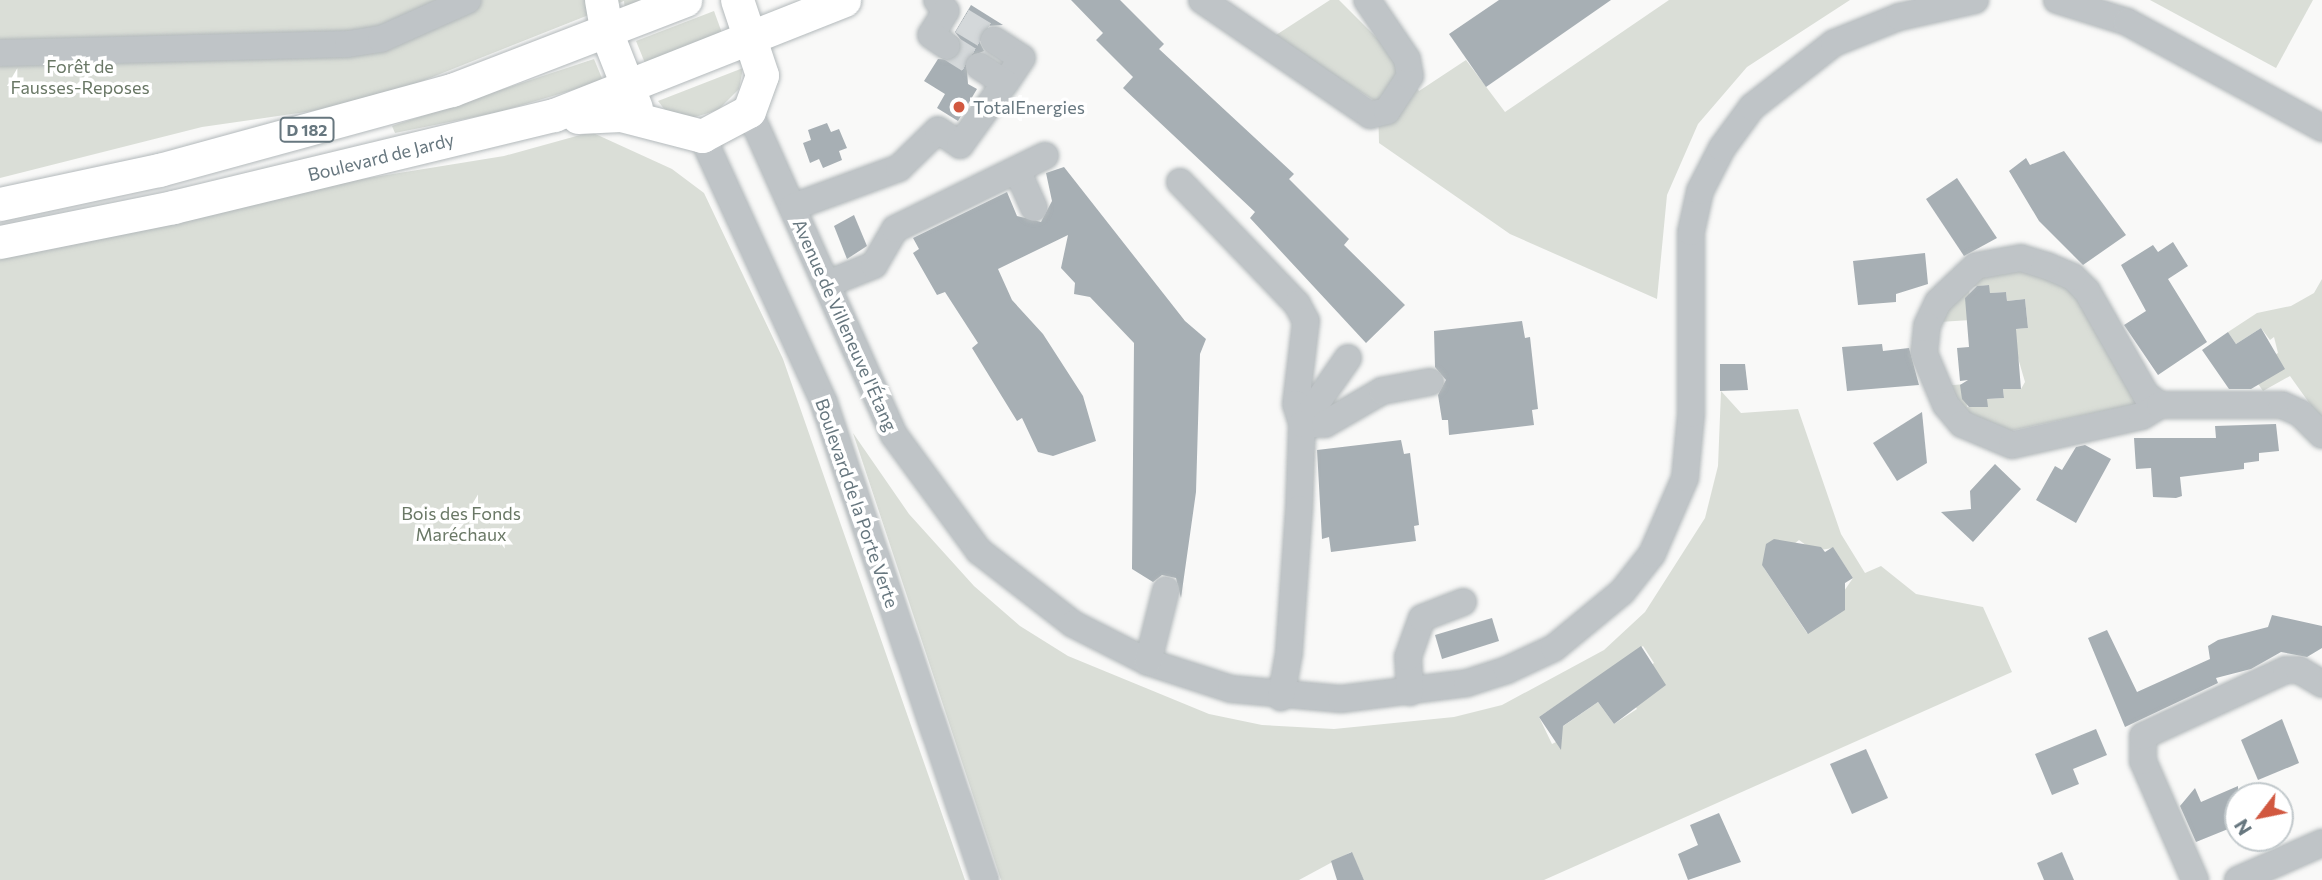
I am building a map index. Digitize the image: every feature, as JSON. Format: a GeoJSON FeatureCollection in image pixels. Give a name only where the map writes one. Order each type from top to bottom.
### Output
{"type":"FeatureCollection","features":[{"type":"Feature","properties":{"kind":"main road"},"geometry":{"type":"LineString","coordinates":[[601,0],[607,34],[641,120]]}},
{"type":"Feature","properties":{"kind":"main road","name":"D 182"},"geometry":{"type":"LineString","coordinates":[[0,204],[159,170],[452,90],[607,34],[685,0]]}},
{"type":"Feature","properties":{"kind":"main road"},"geometry":{"type":"LineString","coordinates":[[554,116],[641,120],[702,136],[749,111],[762,75],[753,39],[737,0]]}},
{"type":"Feature","properties":{"kind":"main road","name":"D 182"},"geometry":{"type":"LineString","coordinates":[[753,39],[844,0]]}},
{"type":"Feature","properties":{"kind":"main road","name":"Boulevard de Jardy"},"geometry":{"type":"LineString","coordinates":[[0,242],[173,207],[554,116],[753,39]]}},
{"type":"Feature","properties":{"kind":"street"},"geometry":{"type":"LineString","coordinates":[[0,53],[348,44],[381,38],[467,0]]}},
{"type":"Feature","properties":{"kind":"street"},"geometry":{"type":"LineString","coordinates":[[1202,0],[1370,115],[1387,111],[1410,76],[1407,59],[1367,0]]}},
{"type":"Feature","properties":{"kind":"street","name":"Avenue de Villeneuve l'Étang"},"geometry":{"type":"LineString","coordinates":[[749,111],[894,435],[979,551],[1073,624],[1148,662],[1231,689],[1281,696],[1341,699],[1467,683],[1554,648],[1593,621],[1652,554],[1685,478],[1691,414],[1691,232],[1700,191],[1722,148],[1752,107],[1833,43],[1899,17],[1975,0]]}},
{"type":"Feature","properties":{"kind":"street"},"geometry":{"type":"LineString","coordinates":[[2057,0],[2127,22],[2322,128]]}},
{"type":"Feature","properties":{"kind":"street"},"geometry":{"type":"LineString","coordinates":[[947,46],[930,35],[948,10]]}},
{"type":"Feature","properties":{"kind":"street"},"geometry":{"type":"LineString","coordinates":[[793,207],[899,168],[938,130],[960,145],[1022,58],[994,40]]}},
{"type":"Feature","properties":{"kind":"street"},"geometry":{"type":"LineString","coordinates":[[979,66],[1005,83]]}},
{"type":"Feature","properties":{"kind":"street","name":"Boulevard de la Porte Verte"},"geometry":{"type":"LineString","coordinates":[[702,136],[824,403],[985,880]]}},
{"type":"Feature","properties":{"kind":"street"},"geometry":{"type":"LineString","coordinates":[[827,284],[874,265],[895,229],[1018,172],[1045,156]]}},
{"type":"Feature","properties":{"kind":"street"},"geometry":{"type":"LineString","coordinates":[[1018,172],[1034,208]]}},
{"type":"Feature","properties":{"kind":"street"},"geometry":{"type":"LineString","coordinates":[[1180,182],[1297,304],[1306,321],[1308,339],[1296,404],[1302,424],[1289,653],[1281,696]]}},
{"type":"Feature","properties":{"kind":"street"},"geometry":{"type":"LineString","coordinates":[[2160,405],[2146,394],[2087,291],[2073,277],[2047,266],[2021,258],[1976,266],[1938,302],[1927,326],[1924,353],[1946,405],[1962,424],[2012,445],[2141,416],[2160,405],[2282,405],[2300,412],[2322,435]]}},
{"type":"Feature","properties":{"kind":"street"},"geometry":{"type":"LineString","coordinates":[[1302,424],[1348,358]]}},
{"type":"Feature","properties":{"kind":"street"},"geometry":{"type":"LineString","coordinates":[[1302,424],[1325,424],[1382,391],[1430,382]]}},
{"type":"Feature","properties":{"kind":"street"},"geometry":{"type":"LineString","coordinates":[[1148,662],[1167,590]]}},
{"type":"Feature","properties":{"kind":"street"},"geometry":{"type":"LineString","coordinates":[[1410,692],[1408,657],[1422,618],[1463,602]]}},
{"type":"Feature","properties":{"kind":"street"},"geometry":{"type":"LineString","coordinates":[[2195,880],[2143,761],[2143,736],[2286,670],[2299,670],[2322,684]]}},
{"type":"Feature","properties":{"kind":"street"},"geometry":{"type":"LineString","coordinates":[[2238,880],[2322,844]]}},
{"type":"Feature","properties":{"kind":"green space","name":"Forêt de Fausses-Reposes"},"geometry":{"type":"Polygon","coordinates":[[[0,0],[652,0],[625,11],[624,1],[367,103],[202,127],[0,178],[0,0]]]}},
{"type":"Feature","properties":{"kind":"green space"},"geometry":{"type":"Polygon","coordinates":[[[1330,0],[1339,0],[1393,54],[1419,91],[1466,60],[1505,112],[1669,0],[1850,0],[1747,67],[1698,124],[1667,195],[1657,299],[1510,234],[1379,143],[1378,103],[1273,37],[1330,0]]]}},
{"type":"Feature","properties":{"kind":"green space"},"geometry":{"type":"Polygon","coordinates":[[[2150,0],[2313,0],[2276,68],[2150,0]]]}},
{"type":"Feature","properties":{"kind":"green space"},"geometry":{"type":"Polygon","coordinates":[[[714,11],[722,33],[645,63],[636,41],[714,11]]]}},
{"type":"Feature","properties":{"kind":"green space"},"geometry":{"type":"Polygon","coordinates":[[[594,59],[603,81],[499,112],[395,133],[392,126],[594,59]]]}},
{"type":"Feature","properties":{"kind":"green space"},"geometry":{"type":"Polygon","coordinates":[[[743,68],[739,89],[718,110],[692,118],[669,115],[658,101],[743,68]]]}},
{"type":"Feature","properties":{"kind":"green space","name":"Bois des Fonds Maréchaux"},"geometry":{"type":"Polygon","coordinates":[[[591,132],[672,169],[704,193],[783,359],[965,880],[0,880],[0,249],[238,199],[504,156],[591,132]]]}},
{"type":"Feature","properties":{"kind":"green space"},"geometry":{"type":"Polygon","coordinates":[[[2011,265],[2069,285],[2142,403],[2010,431],[1978,422],[1942,386],[1965,384],[1967,407],[1987,407],[1987,399],[2004,398],[2003,389],[2021,389],[2025,382],[2018,358],[1997,331],[2028,328],[2025,299],[2007,301],[2006,292],[1990,293],[1988,285],[1969,287],[1971,320],[1939,322],[1961,287],[2011,265]]]}},
{"type":"Feature","properties":{"kind":"green space"},"geometry":{"type":"Polygon","coordinates":[[[2322,279],[2322,421],[2290,376],[2263,391],[2254,378],[2263,362],[2278,353],[2274,337],[2270,340],[2261,328],[2236,344],[2228,332],[2257,313],[2291,306],[2314,293],[2322,279]]]}},
{"type":"Feature","properties":{"kind":"green space"},"geometry":{"type":"Polygon","coordinates":[[[1721,391],[1741,413],[1798,409],[1841,534],[1865,573],[1881,566],[1916,594],[1983,607],[2012,672],[1544,880],[1364,880],[1351,852],[1299,880],[1001,880],[853,433],[909,514],[974,586],[1020,626],[1068,656],[1209,714],[1262,725],[1334,729],[1454,717],[1502,705],[1604,650],[1645,612],[1705,518],[1718,466],[1721,391]],[[1799,540],[1764,568],[1807,633],[1845,609],[1842,594],[1853,578],[1833,548],[1814,551],[1799,540]],[[1643,646],[1539,717],[1552,744],[1562,739],[1559,729],[1598,702],[1614,724],[1637,709],[1622,685],[1654,663],[1643,646]]]}},
{"type":"Feature","properties":{"kind":"building"},"geometry":{"type":"Polygon","coordinates":[[[1071,0],[1120,0],[1164,44],[1159,49],[1294,174],[1289,179],[1349,239],[1344,245],[1405,305],[1366,343],[1250,218],[1255,212],[1123,88],[1133,77],[1096,40],[1103,33],[1071,0]]]}},
{"type":"Feature","properties":{"kind":"building"},"geometry":{"type":"Polygon","coordinates":[[[1499,0],[1611,0],[1486,87],[1449,34],[1499,0]]]}},
{"type":"Feature","properties":{"kind":"building"},"geometry":{"type":"Polygon","coordinates":[[[971,5],[1003,25],[986,26],[978,39],[984,51],[966,58],[968,84],[977,89],[958,121],[937,108],[945,94],[924,81],[938,59],[953,60],[960,54],[961,40],[955,32],[971,5]]]}},
{"type":"Feature","properties":{"kind":"building"},"geometry":{"type":"Polygon","coordinates":[[[827,123],[831,132],[839,129],[847,148],[839,151],[842,160],[823,168],[819,159],[810,163],[803,143],[811,140],[808,130],[827,123]]]}},
{"type":"Feature","properties":{"kind":"building"},"geometry":{"type":"Polygon","coordinates":[[[2064,151],[2126,235],[2083,265],[2039,221],[2009,171],[2026,158],[2030,165],[2064,151]]]}},
{"type":"Feature","properties":{"kind":"building"},"geometry":{"type":"Polygon","coordinates":[[[1064,167],[1185,321],[1206,339],[1200,354],[1196,492],[1181,598],[1176,578],[1162,575],[1153,582],[1132,569],[1134,343],[1090,297],[1074,294],[1075,283],[1061,268],[1068,235],[998,269],[1012,300],[1043,334],[1083,396],[1096,441],[1053,456],[1038,452],[1022,418],[1017,421],[972,348],[978,343],[945,292],[937,295],[913,253],[919,249],[913,238],[1007,192],[1017,216],[1041,222],[1052,201],[1046,173],[1064,167]]]}},
{"type":"Feature","properties":{"kind":"building"},"geometry":{"type":"Polygon","coordinates":[[[1957,178],[1997,238],[1964,256],[1926,199],[1957,178]]]}},
{"type":"Feature","properties":{"kind":"building"},"geometry":{"type":"Polygon","coordinates":[[[854,215],[867,246],[847,259],[834,226],[854,215]]]}},
{"type":"Feature","properties":{"kind":"building"},"geometry":{"type":"Polygon","coordinates":[[[2173,242],[2188,266],[2168,279],[2207,342],[2158,375],[2124,325],[2146,311],[2121,265],[2153,245],[2158,252],[2173,242]]]}},
{"type":"Feature","properties":{"kind":"building"},"geometry":{"type":"Polygon","coordinates":[[[1925,253],[1928,284],[1896,294],[1896,302],[1858,305],[1853,261],[1925,253]]]}},
{"type":"Feature","properties":{"kind":"building"},"geometry":{"type":"Polygon","coordinates":[[[1989,285],[1990,293],[2006,292],[2007,301],[2025,299],[2028,328],[2016,329],[2021,389],[2003,389],[2004,398],[1987,399],[1988,407],[1969,407],[1962,399],[1960,385],[1968,380],[1960,381],[1957,348],[1969,347],[1965,298],[1977,286],[1989,285]]]}},
{"type":"Feature","properties":{"kind":"building"},"geometry":{"type":"Polygon","coordinates":[[[1522,321],[1525,338],[1530,337],[1538,409],[1532,410],[1534,425],[1449,435],[1448,420],[1442,420],[1438,395],[1446,380],[1435,367],[1434,331],[1522,321]]]}},
{"type":"Feature","properties":{"kind":"building"},"geometry":{"type":"Polygon","coordinates":[[[2261,328],[2285,369],[2251,389],[2229,389],[2202,350],[2228,332],[2236,344],[2261,328]]]}},
{"type":"Feature","properties":{"kind":"building"},"geometry":{"type":"Polygon","coordinates":[[[1882,344],[1883,351],[1909,348],[1919,385],[1847,391],[1842,347],[1882,344]]]}},
{"type":"Feature","properties":{"kind":"building"},"geometry":{"type":"Polygon","coordinates":[[[1720,364],[1745,364],[1748,390],[1720,391],[1720,364]]]}},
{"type":"Feature","properties":{"kind":"building"},"geometry":{"type":"Polygon","coordinates":[[[1922,412],[1927,463],[1897,481],[1873,443],[1922,412]]]}},
{"type":"Feature","properties":{"kind":"building"},"geometry":{"type":"Polygon","coordinates":[[[2276,424],[2279,451],[2259,453],[2259,461],[2244,463],[2244,469],[2180,477],[2182,496],[2176,498],[2153,497],[2151,468],[2136,469],[2134,438],[2216,438],[2215,426],[2276,424]]]}},
{"type":"Feature","properties":{"kind":"building"},"geometry":{"type":"Polygon","coordinates":[[[1401,440],[1404,454],[1410,453],[1419,525],[1414,526],[1416,541],[1331,552],[1329,537],[1322,539],[1317,450],[1401,440]]]}},
{"type":"Feature","properties":{"kind":"building"},"geometry":{"type":"Polygon","coordinates":[[[2085,445],[2111,459],[2076,523],[2036,500],[2055,466],[2062,470],[2076,447],[2085,445]]]}},
{"type":"Feature","properties":{"kind":"building"},"geometry":{"type":"Polygon","coordinates":[[[1995,464],[2021,489],[1973,542],[1941,512],[1971,509],[1970,491],[1995,464]]]}},
{"type":"Feature","properties":{"kind":"building"},"geometry":{"type":"Polygon","coordinates":[[[1774,539],[1821,547],[1825,552],[1833,547],[1853,578],[1845,583],[1845,610],[1808,634],[1762,565],[1766,544],[1774,539]]]}},
{"type":"Feature","properties":{"kind":"building"},"geometry":{"type":"Polygon","coordinates":[[[2272,615],[2322,626],[2322,648],[2307,657],[2281,652],[2251,669],[2216,678],[2218,683],[2125,727],[2088,638],[2107,630],[2137,692],[2210,659],[2208,646],[2218,640],[2268,627],[2272,615]]]}},
{"type":"Feature","properties":{"kind":"building"},"geometry":{"type":"Polygon","coordinates":[[[1492,618],[1499,641],[1442,659],[1435,635],[1492,618]]]}},
{"type":"Feature","properties":{"kind":"building"},"geometry":{"type":"Polygon","coordinates":[[[1641,646],[1666,685],[1614,724],[1598,702],[1563,726],[1561,750],[1539,717],[1641,646]]]}},
{"type":"Feature","properties":{"kind":"building"},"geometry":{"type":"Polygon","coordinates":[[[2282,719],[2299,763],[2258,780],[2241,740],[2282,719]]]}},
{"type":"Feature","properties":{"kind":"building"},"geometry":{"type":"Polygon","coordinates":[[[2096,729],[2107,755],[2073,769],[2079,784],[2052,795],[2035,754],[2096,729]]]}},
{"type":"Feature","properties":{"kind":"building"},"geometry":{"type":"Polygon","coordinates":[[[1866,749],[1888,798],[1852,814],[1830,764],[1866,749]]]}},
{"type":"Feature","properties":{"kind":"building"},"geometry":{"type":"Polygon","coordinates":[[[2195,788],[2201,802],[2224,792],[2224,831],[2196,842],[2180,806],[2195,788]]]}},
{"type":"Feature","properties":{"kind":"building"},"geometry":{"type":"Polygon","coordinates":[[[1719,813],[1741,862],[1688,880],[1678,854],[1698,845],[1690,825],[1719,813]]]}},
{"type":"Feature","properties":{"kind":"building"},"geometry":{"type":"Polygon","coordinates":[[[1352,852],[1364,880],[1337,880],[1331,861],[1352,852]]]}},
{"type":"Feature","properties":{"kind":"building"},"geometry":{"type":"Polygon","coordinates":[[[2062,852],[2074,880],[2044,880],[2037,863],[2062,852]]]}},
{"type":"Feature","properties":{"kind":"tunnel"},"geometry":{"type":"LineString","coordinates":[[962,21],[994,40]]}},
{"type":"Feature","properties":{"kind":"tunnel"},"geometry":{"type":"LineString","coordinates":[[947,46],[979,66]]}},
{"type":"Feature","properties":{"kind":"place","name":"TotalEnergies"},"geometry":{"type":"Point","coordinates":[959,107]}}]}
